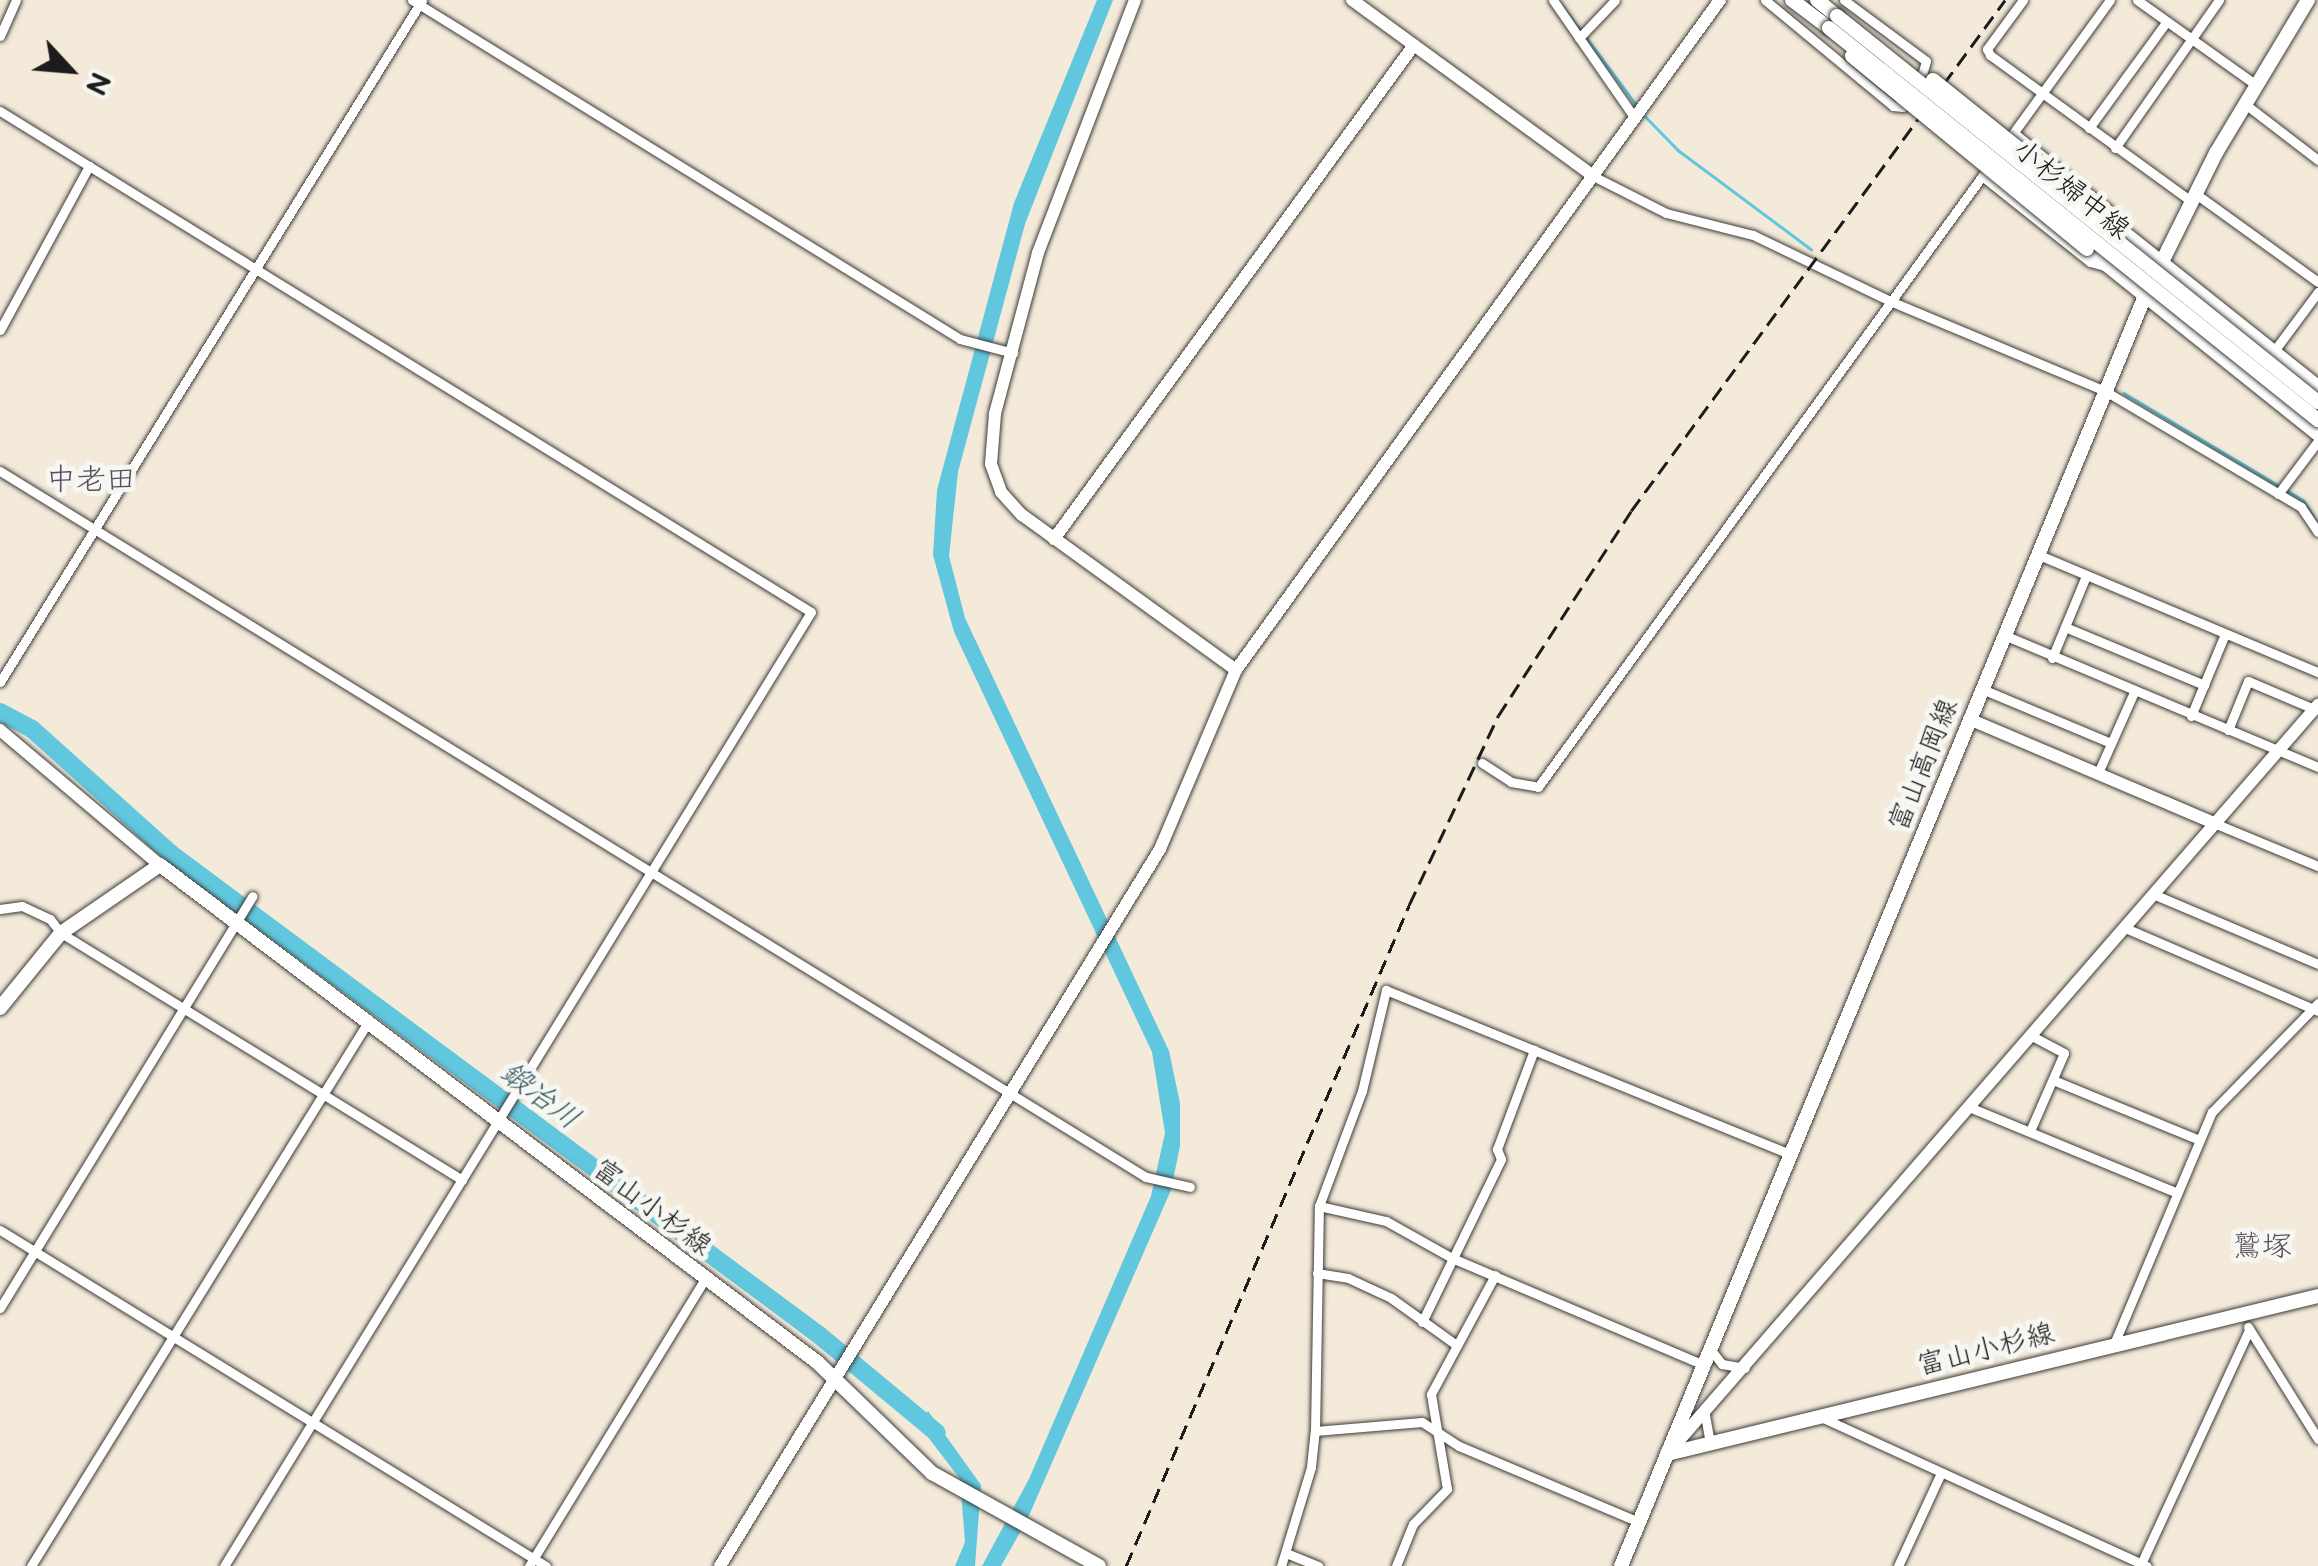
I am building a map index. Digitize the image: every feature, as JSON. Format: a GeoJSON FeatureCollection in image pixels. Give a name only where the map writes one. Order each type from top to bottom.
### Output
{"type":"FeatureCollection","features":[{"type":"Feature","properties":{"kind":"main road","name":"小杉婦中線"},"geometry":{"type":"LineString","coordinates":[[1792,0],[1833,22],[2318,402]]}},
{"type":"Feature","properties":{"kind":"main road","name":"小杉婦中線"},"geometry":{"type":"LineString","coordinates":[[1817,0],[1833,22],[2318,420]]}},
{"type":"Feature","properties":{"kind":"main road","name":"富山高岡線"},"geometry":{"type":"LineString","coordinates":[[1621,1566],[2145,296],[2244,104],[2308,0]]}},
{"type":"Feature","properties":{"kind":"main road"},"geometry":{"type":"LineString","coordinates":[[1833,22],[1895,50],[2318,387]]}},
{"type":"Feature","properties":{"kind":"main road"},"geometry":{"type":"LineString","coordinates":[[1833,22],[1868,74],[2318,434]]}},
{"type":"Feature","properties":{"kind":"main road"},"geometry":{"type":"LineString","coordinates":[[0,1008],[61,933],[160,865]]}},
{"type":"Feature","properties":{"kind":"main road","name":"富山小杉線"},"geometry":{"type":"LineString","coordinates":[[160,865],[238,921],[366,1025],[705,1279],[839,1374],[916,1460],[1004,1518],[1099,1566]]}},
{"type":"Feature","properties":{"kind":"main road","name":"富山小杉線"},"geometry":{"type":"LineString","coordinates":[[1667,1454],[2113,1346],[2246,1323],[2318,1296]]}},
{"type":"Feature","properties":{"kind":"street"},"geometry":{"type":"LineString","coordinates":[[0,36],[16,0]]}},
{"type":"Feature","properties":{"kind":"street"},"geometry":{"type":"LineString","coordinates":[[1135,0],[1038,253],[989,442],[991,464],[1002,492],[1054,539],[1236,670]]}},
{"type":"Feature","properties":{"kind":"street"},"geometry":{"type":"LineString","coordinates":[[1352,0],[1593,176],[1666,213],[1753,234],[1890,302],[2105,391],[2301,507],[2318,532]]}},
{"type":"Feature","properties":{"kind":"street"},"geometry":{"type":"LineString","coordinates":[[1553,0],[1634,117]]}},
{"type":"Feature","properties":{"kind":"street"},"geometry":{"type":"LineString","coordinates":[[1580,38],[1616,0]]}},
{"type":"Feature","properties":{"kind":"street"},"geometry":{"type":"LineString","coordinates":[[720,1566],[1160,850],[1236,670],[1720,0]]}},
{"type":"Feature","properties":{"kind":"street"},"geometry":{"type":"LineString","coordinates":[[1766,0],[1893,106],[1903,106],[1928,72],[1926,61],[1844,0]]}},
{"type":"Feature","properties":{"kind":"street"},"geometry":{"type":"LineString","coordinates":[[2023,0],[1987,49],[2116,148],[2318,282]]}},
{"type":"Feature","properties":{"kind":"street"},"geometry":{"type":"LineString","coordinates":[[1482,764],[1511,782],[1538,787],[2110,0]]}},
{"type":"Feature","properties":{"kind":"street"},"geometry":{"type":"LineString","coordinates":[[2137,0],[2256,85]]}},
{"type":"Feature","properties":{"kind":"street"},"geometry":{"type":"LineString","coordinates":[[2116,148],[2219,0]]}},
{"type":"Feature","properties":{"kind":"street"},"geometry":{"type":"LineString","coordinates":[[0,682],[417,2],[972,342],[1013,354]]}},
{"type":"Feature","properties":{"kind":"street"},"geometry":{"type":"LineString","coordinates":[[2088,128],[2167,21]]}},
{"type":"Feature","properties":{"kind":"street"},"geometry":{"type":"LineString","coordinates":[[1054,539],[1414,45]]}},
{"type":"Feature","properties":{"kind":"street"},"geometry":{"type":"LineString","coordinates":[[2244,104],[2314,157],[2318,142]]}},
{"type":"Feature","properties":{"kind":"street"},"geometry":{"type":"LineString","coordinates":[[0,111],[811,612],[224,1566]]}},
{"type":"Feature","properties":{"kind":"street"},"geometry":{"type":"LineString","coordinates":[[2014,133],[2109,210],[2113,224]]}},
{"type":"Feature","properties":{"kind":"street"},"geometry":{"type":"LineString","coordinates":[[0,330],[89,166]]}},
{"type":"Feature","properties":{"kind":"street"},"geometry":{"type":"LineString","coordinates":[[1982,176],[2090,262],[2108,266]]}},
{"type":"Feature","properties":{"kind":"street"},"geometry":{"type":"LineString","coordinates":[[2274,352],[2318,292]]}},
{"type":"Feature","properties":{"kind":"street"},"geometry":{"type":"LineString","coordinates":[[2278,494],[2318,441]]}},
{"type":"Feature","properties":{"kind":"street"},"geometry":{"type":"LineString","coordinates":[[0,471],[1151,1179],[1190,1186]]}},
{"type":"Feature","properties":{"kind":"street"},"geometry":{"type":"LineString","coordinates":[[2039,555],[2318,672]]}},
{"type":"Feature","properties":{"kind":"street"},"geometry":{"type":"LineString","coordinates":[[2052,658],[2086,576]]}},
{"type":"Feature","properties":{"kind":"street"},"geometry":{"type":"LineString","coordinates":[[2065,627],[2204,685]]}},
{"type":"Feature","properties":{"kind":"street"},"geometry":{"type":"LineString","coordinates":[[2191,716],[2225,634]]}},
{"type":"Feature","properties":{"kind":"street"},"geometry":{"type":"LineString","coordinates":[[2004,635],[2318,768]]}},
{"type":"Feature","properties":{"kind":"street"},"geometry":{"type":"LineString","coordinates":[[1667,1454],[1746,1368],[2316,707],[2248,682],[2228,730]]}},
{"type":"Feature","properties":{"kind":"street"},"geometry":{"type":"LineString","coordinates":[[1982,690],[2111,743]]}},
{"type":"Feature","properties":{"kind":"street"},"geometry":{"type":"LineString","coordinates":[[2098,773],[2134,692]]}},
{"type":"Feature","properties":{"kind":"street"},"geometry":{"type":"LineString","coordinates":[[1969,719],[2318,866]]}},
{"type":"Feature","properties":{"kind":"street"},"geometry":{"type":"LineString","coordinates":[[0,730],[160,865]]}},
{"type":"Feature","properties":{"kind":"street"},"geometry":{"type":"LineString","coordinates":[[2153,894],[2318,964]]}},
{"type":"Feature","properties":{"kind":"street"},"geometry":{"type":"LineString","coordinates":[[0,1308],[252,896]]}},
{"type":"Feature","properties":{"kind":"street"},"geometry":{"type":"LineString","coordinates":[[0,908],[22,906],[462,1180]]}},
{"type":"Feature","properties":{"kind":"street"},"geometry":{"type":"LineString","coordinates":[[2113,1346],[2197,1139],[2212,1112],[2316,1008],[2123,927]]}},
{"type":"Feature","properties":{"kind":"street"},"geometry":{"type":"LineString","coordinates":[[1281,1566],[1315,1430],[1319,1206],[1362,1091],[1386,990],[1792,1156]]}},
{"type":"Feature","properties":{"kind":"street"},"geometry":{"type":"LineString","coordinates":[[31,1566],[366,1025]]}},
{"type":"Feature","properties":{"kind":"street"},"geometry":{"type":"LineString","coordinates":[[2030,1035],[2064,1053],[2030,1131]]}},
{"type":"Feature","properties":{"kind":"street"},"geometry":{"type":"LineString","coordinates":[[1422,1322],[1501,1160],[1497,1149],[1534,1050]]}},
{"type":"Feature","properties":{"kind":"street"},"geometry":{"type":"LineString","coordinates":[[2053,1080],[2197,1139]]}},
{"type":"Feature","properties":{"kind":"street"},"geometry":{"type":"LineString","coordinates":[[1969,1107],[2175,1192]]}},
{"type":"Feature","properties":{"kind":"street"},"geometry":{"type":"LineString","coordinates":[[1319,1206],[1386,1221],[1452,1258],[1704,1365]]}},
{"type":"Feature","properties":{"kind":"street"},"geometry":{"type":"LineString","coordinates":[[0,1230],[531,1562],[546,1566]]}},
{"type":"Feature","properties":{"kind":"street"},"geometry":{"type":"LineString","coordinates":[[1317,1273],[1348,1278],[1455,1344]]}},
{"type":"Feature","properties":{"kind":"street"},"geometry":{"type":"LineString","coordinates":[[1396,1566],[1413,1524],[1446,1489],[1440,1430],[1431,1394],[1494,1276]]}},
{"type":"Feature","properties":{"kind":"street"},"geometry":{"type":"LineString","coordinates":[[531,1562],[705,1279]]}},
{"type":"Feature","properties":{"kind":"street"},"geometry":{"type":"LineString","coordinates":[[2246,1323],[2318,1439]]}},
{"type":"Feature","properties":{"kind":"street"},"geometry":{"type":"LineString","coordinates":[[1823,1418],[2143,1565],[2246,1323]]}},
{"type":"Feature","properties":{"kind":"street"},"geometry":{"type":"LineString","coordinates":[[1711,1350],[1722,1364],[1746,1368]]}},
{"type":"Feature","properties":{"kind":"street"},"geometry":{"type":"LineString","coordinates":[[1705,1415],[1708,1438],[1720,1444]]}},
{"type":"Feature","properties":{"kind":"street"},"geometry":{"type":"LineString","coordinates":[[1315,1430],[1422,1422],[1440,1430],[1459,1446],[1639,1522]]}},
{"type":"Feature","properties":{"kind":"street"},"geometry":{"type":"LineString","coordinates":[[1898,1566],[1941,1473]]}},
{"type":"Feature","properties":{"kind":"street"},"geometry":{"type":"LineString","coordinates":[[1286,1553],[1318,1566]]}},
{"type":"Feature","properties":{"kind":"water"},"geometry":{"type":"Polygon","coordinates":[[[1097,0],[1113,0],[1025,224],[958,472],[949,556],[965,618],[1169,1051],[1180,1103],[1180,1146],[1171,1190],[1027,1520],[1001,1566],[982,1566],[1029,1479],[1151,1196],[1165,1133],[1152,1052],[954,632],[933,555],[937,490],[1014,203],[1097,0]]]}},
{"type":"Feature","properties":{"kind":"water"},"geometry":{"type":"Polygon","coordinates":[[[928,1411],[981,1485],[975,1566],[955,1566],[965,1542],[960,1479],[918,1424],[928,1411]]]}},
{"type":"Feature","properties":{"kind":"waterway"},"geometry":{"type":"LineString","coordinates":[[1562,5],[1581,31]]}},
{"type":"Feature","properties":{"kind":"waterway"},"geometry":{"type":"LineString","coordinates":[[1586,37],[1638,107]]}},
{"type":"Feature","properties":{"kind":"waterway"},"geometry":{"type":"LineString","coordinates":[[1642,113],[1678,150],[1811,249]]}},
{"type":"Feature","properties":{"kind":"waterway"},"geometry":{"type":"LineString","coordinates":[[2124,393],[2278,485]]}},
{"type":"Feature","properties":{"kind":"waterway"},"geometry":{"type":"LineString","coordinates":[[2285,489],[2304,501],[2318,523]]}},
{"type":"Feature","properties":{"kind":"waterway","name":"鍛冶川"},"geometry":{"type":"LineString","coordinates":[[0,712],[32,729],[170,853],[819,1335],[937,1433]]}},
{"type":"Feature","properties":{"kind":"railway"},"geometry":{"type":"LineString","coordinates":[[1126,1566],[1409,905],[1498,716],[1631,511],[2005,0]]}},
{"type":"Feature","properties":{"kind":"district","name":"中老田"},"geometry":{"type":"Point","coordinates":[91,480]}},
{"type":"Feature","properties":{"kind":"district","name":"鷲塚"},"geometry":{"type":"Point","coordinates":[2262,1247]}}]}
